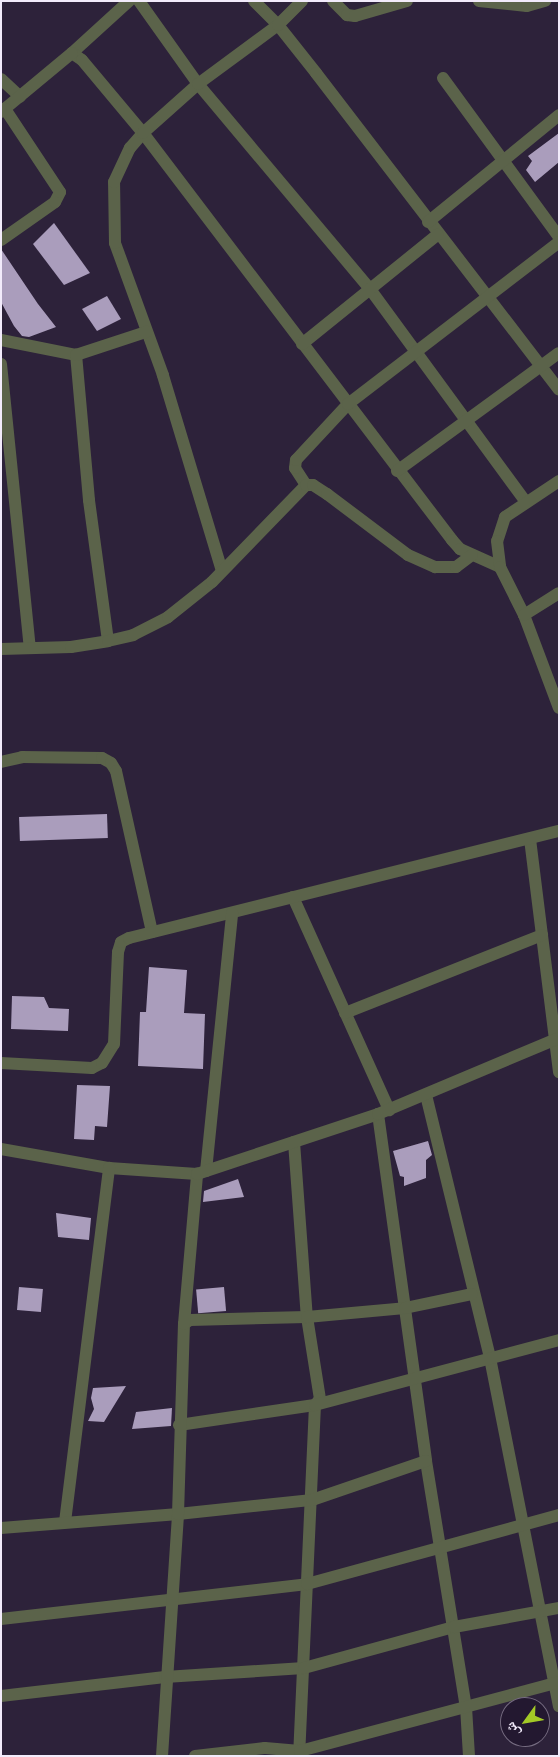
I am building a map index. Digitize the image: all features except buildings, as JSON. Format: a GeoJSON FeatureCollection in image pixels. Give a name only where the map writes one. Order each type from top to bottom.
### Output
{"type":"FeatureCollection","features":[{"type":"Feature","properties":{"kind":"street"},"geometry":{"type":"LineString","coordinates":[[1,240],[55,202],[60,192],[3,111],[72,53],[129,1]]}},
{"type":"Feature","properties":{"kind":"street"},"geometry":{"type":"LineString","coordinates":[[139,1],[198,84],[370,289],[526,502]]}},
{"type":"Feature","properties":{"kind":"street"},"geometry":{"type":"LineString","coordinates":[[254,1],[278,25],[437,235],[488,297],[559,390]]}},
{"type":"Feature","properties":{"kind":"street"},"geometry":{"type":"LineString","coordinates":[[222,571],[163,375],[115,243],[112,196],[118,173],[130,148],[143,133],[198,84],[278,25],[302,1]]}},
{"type":"Feature","properties":{"kind":"street"},"geometry":{"type":"LineString","coordinates":[[333,1],[347,15],[355,16],[407,1]]}},
{"type":"Feature","properties":{"kind":"street"},"geometry":{"type":"LineString","coordinates":[[479,1],[527,6],[545,1]]}},
{"type":"Feature","properties":{"kind":"street"},"geometry":{"type":"LineString","coordinates":[[72,53],[82,60],[143,133],[452,540],[472,555],[500,567]]}},
{"type":"Feature","properties":{"kind":"street"},"geometry":{"type":"LineString","coordinates":[[443,78],[559,237]]}},
{"type":"Feature","properties":{"kind":"street"},"geometry":{"type":"LineString","coordinates":[[1,79],[20,97]]}},
{"type":"Feature","properties":{"kind":"street"},"geometry":{"type":"LineString","coordinates":[[428,222],[559,115]]}},
{"type":"Feature","properties":{"kind":"street"},"geometry":{"type":"LineString","coordinates":[[302,344],[437,235]]}},
{"type":"Feature","properties":{"kind":"street"},"geometry":{"type":"LineString","coordinates":[[306,485],[295,468],[296,460],[348,404],[559,242]]}},
{"type":"Feature","properties":{"kind":"street"},"geometry":{"type":"LineString","coordinates":[[1,340],[76,355],[146,332]]}},
{"type":"Feature","properties":{"kind":"street"},"geometry":{"type":"LineString","coordinates":[[397,470],[466,418],[542,367],[559,353]]}},
{"type":"Feature","properties":{"kind":"street"},"geometry":{"type":"LineString","coordinates":[[76,355],[89,500],[108,641]]}},
{"type":"Feature","properties":{"kind":"street"},"geometry":{"type":"LineString","coordinates":[[1,364],[30,648]]}},
{"type":"Feature","properties":{"kind":"street"},"geometry":{"type":"LineString","coordinates":[[559,481],[505,517],[498,532],[500,567],[524,615],[559,708]]}},
{"type":"Feature","properties":{"kind":"street"},"geometry":{"type":"LineString","coordinates":[[1,649],[71,647],[108,641],[133,635],[168,617],[222,571],[306,485],[313,485],[327,494],[408,555],[435,567],[456,567],[472,555]]}},
{"type":"Feature","properties":{"kind":"street"},"geometry":{"type":"LineString","coordinates":[[524,615],[559,593]]}},
{"type":"Feature","properties":{"kind":"street"},"geometry":{"type":"LineString","coordinates":[[1,762],[22,757],[92,758],[111,763],[116,772],[152,932]]}},
{"type":"Feature","properties":{"kind":"street"},"geometry":{"type":"LineString","coordinates":[[1,1062],[92,1068],[102,1063],[114,1044],[119,946],[129,938],[559,831]]}},
{"type":"Feature","properties":{"kind":"street"},"geometry":{"type":"LineString","coordinates":[[530,839],[557,1039],[559,1072]]}},
{"type":"Feature","properties":{"kind":"street"},"geometry":{"type":"LineString","coordinates":[[293,897],[345,1013],[384,1112],[404,1308],[416,1378],[426,1461],[466,1706],[469,1756]]}},
{"type":"Feature","properties":{"kind":"street"},"geometry":{"type":"LineString","coordinates":[[162,1756],[165,1677],[178,1514],[179,1424],[184,1324],[232,913]]}},
{"type":"Feature","properties":{"kind":"street"},"geometry":{"type":"LineString","coordinates":[[345,1013],[542,935]]}},
{"type":"Feature","properties":{"kind":"street"},"geometry":{"type":"LineString","coordinates":[[1,1149],[109,1168],[201,1172],[384,1112],[426,1096],[557,1039]]}},
{"type":"Feature","properties":{"kind":"street"},"geometry":{"type":"LineString","coordinates":[[426,1096],[450,1188],[472,1294],[490,1358],[522,1524],[556,1683],[559,1706]]}},
{"type":"Feature","properties":{"kind":"street"},"geometry":{"type":"LineString","coordinates":[[294,1142],[307,1317],[320,1399],[315,1405],[300,1753]]}},
{"type":"Feature","properties":{"kind":"street"},"geometry":{"type":"LineString","coordinates":[[65,1522],[109,1168]]}},
{"type":"Feature","properties":{"kind":"street"},"geometry":{"type":"LineString","coordinates":[[184,1324],[190,1320],[307,1317],[404,1308],[472,1294]]}},
{"type":"Feature","properties":{"kind":"street"},"geometry":{"type":"LineString","coordinates":[[179,1424],[315,1405],[559,1340]]}},
{"type":"Feature","properties":{"kind":"street"},"geometry":{"type":"LineString","coordinates":[[1,1528],[178,1514],[312,1500],[426,1461]]}},
{"type":"Feature","properties":{"kind":"street"},"geometry":{"type":"LineString","coordinates":[[1,1619],[172,1597],[307,1584],[559,1515]]}},
{"type":"Feature","properties":{"kind":"street"},"geometry":{"type":"LineString","coordinates":[[1,1696],[165,1677],[304,1668],[454,1627],[559,1608]]}},
{"type":"Feature","properties":{"kind":"street"},"geometry":{"type":"LineString","coordinates":[[195,1756],[265,1748],[300,1753],[466,1706],[556,1683]]}}]}
